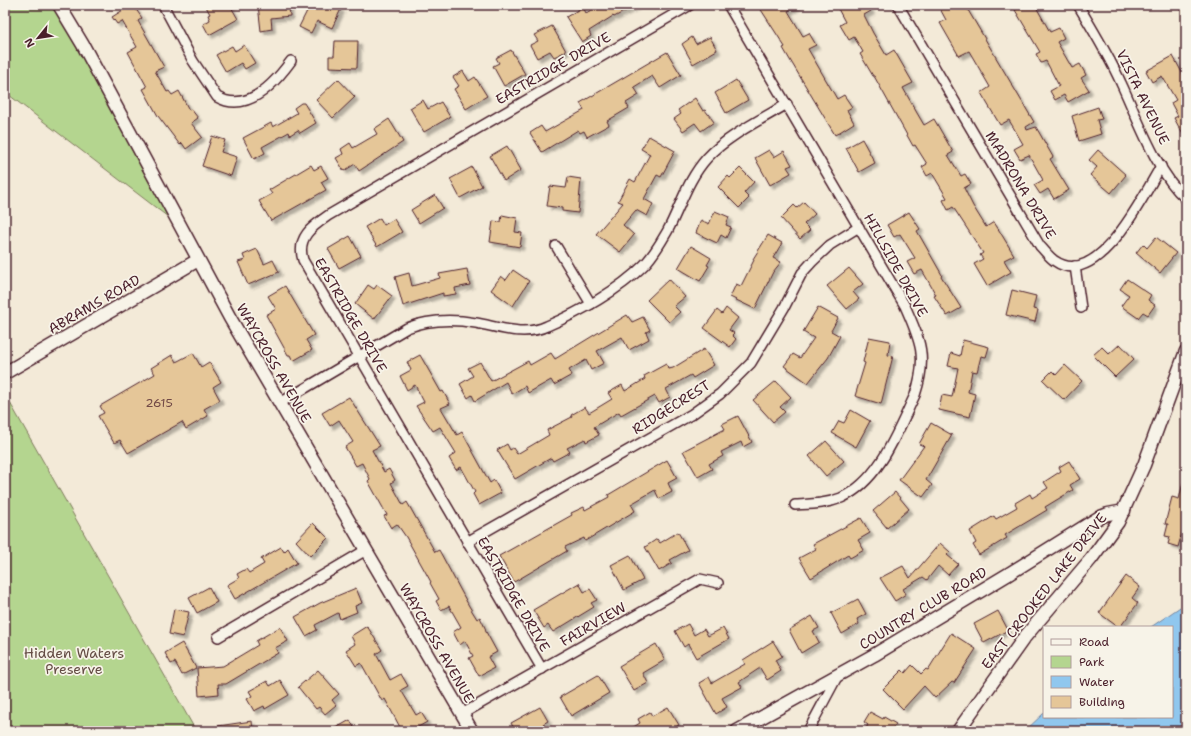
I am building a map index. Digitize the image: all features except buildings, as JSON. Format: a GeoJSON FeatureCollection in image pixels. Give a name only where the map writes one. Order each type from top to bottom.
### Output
{"type":"FeatureCollection","features":[{"type":"Feature","properties":{"kind":"street"},"geometry":{"type":"LineString","coordinates":[[163,5],[193,61],[217,97],[223,101],[233,103],[242,102],[256,95],[277,80],[291,61]]}},
{"type":"Feature","properties":{"kind":"street","name":"EASTRIDGE DRIVE"},"geometry":{"type":"LineString","coordinates":[[542,669],[303,260],[301,254],[302,242],[310,228],[336,211],[690,5]]}},
{"type":"Feature","properties":{"kind":"street","name":"HILLSIDE DRIVE"},"geometry":{"type":"LineString","coordinates":[[728,5],[905,306],[920,339],[922,359],[919,384],[883,457],[865,481],[841,497],[824,503],[795,505]]}},
{"type":"Feature","properties":{"kind":"street","name":"MADRONA DRIVE"},"geometry":{"type":"LineString","coordinates":[[898,5],[1040,246],[1056,262],[1075,266]]}},
{"type":"Feature","properties":{"kind":"street","name":"VISTA AVENUE"},"geometry":{"type":"LineString","coordinates":[[1078,5],[1102,44],[1147,140],[1161,166],[1174,188],[1186,199]]}},
{"type":"Feature","properties":{"kind":"street","name":"WAYCROSS AVENUE"},"geometry":{"type":"LineString","coordinates":[[62,6],[198,260],[472,731]]}},
{"type":"Feature","properties":{"kind":"street"},"geometry":{"type":"LineString","coordinates":[[280,403],[407,328],[422,322],[438,320],[462,321],[503,329],[535,330],[550,325],[591,304],[631,276],[652,256],[668,229],[686,188],[707,158],[719,147],[787,104]]}},
{"type":"Feature","properties":{"kind":"street"},"geometry":{"type":"LineString","coordinates":[[1081,308],[1075,266],[1086,264],[1094,259],[1113,241],[1161,166]]}},
{"type":"Feature","properties":{"kind":"street","name":"RIDGECREST"},"geometry":{"type":"LineString","coordinates":[[467,542],[692,414],[720,394],[746,368],[761,348],[802,273],[830,246],[859,227]]}},
{"type":"Feature","properties":{"kind":"street"},"geometry":{"type":"LineString","coordinates":[[556,246],[591,304]]}},
{"type":"Feature","properties":{"kind":"street","name":"ABRAMS ROAD"},"geometry":{"type":"LineString","coordinates":[[5,373],[198,260]]}},
{"type":"Feature","properties":{"kind":"street","name":"EAST CROOKED LAKE DRIVE"},"geometry":{"type":"LineString","coordinates":[[958,731],[1024,638],[1091,560],[1118,522],[1144,466],[1186,351]]}},
{"type":"Feature","properties":{"kind":"street","name":"COUNTRY CLUB ROAD"},"geometry":{"type":"LineString","coordinates":[[737,731],[838,675],[1007,576],[1098,518],[1108,514],[1124,511]]}},
{"type":"Feature","properties":{"kind":"street"},"geometry":{"type":"LineString","coordinates":[[218,637],[366,550]]}},
{"type":"Feature","properties":{"kind":"street","name":"FAIRVIEW"},"geometry":{"type":"LineString","coordinates":[[462,714],[700,579],[718,583]]}},
{"type":"Feature","properties":{"kind":"street"},"geometry":{"type":"LineString","coordinates":[[808,731],[838,675]]}},
{"type":"Feature","properties":{"kind":"green space"},"geometry":{"type":"Polygon","coordinates":[[[5,5],[52,5],[77,48],[168,217],[5,92],[5,5]]]}},
{"type":"Feature","properties":{"kind":"green space","name":"Hidden Waters Preserve"},"geometry":{"type":"Polygon","coordinates":[[[5,394],[196,731],[5,731],[5,394]]]}},
{"type":"Feature","properties":{"kind":"water"},"geometry":{"type":"Polygon","coordinates":[[[1186,603],[1186,731],[1025,731],[1043,714],[1043,718],[1173,718],[1173,626],[1152,626],[1186,603]]]}}]}
